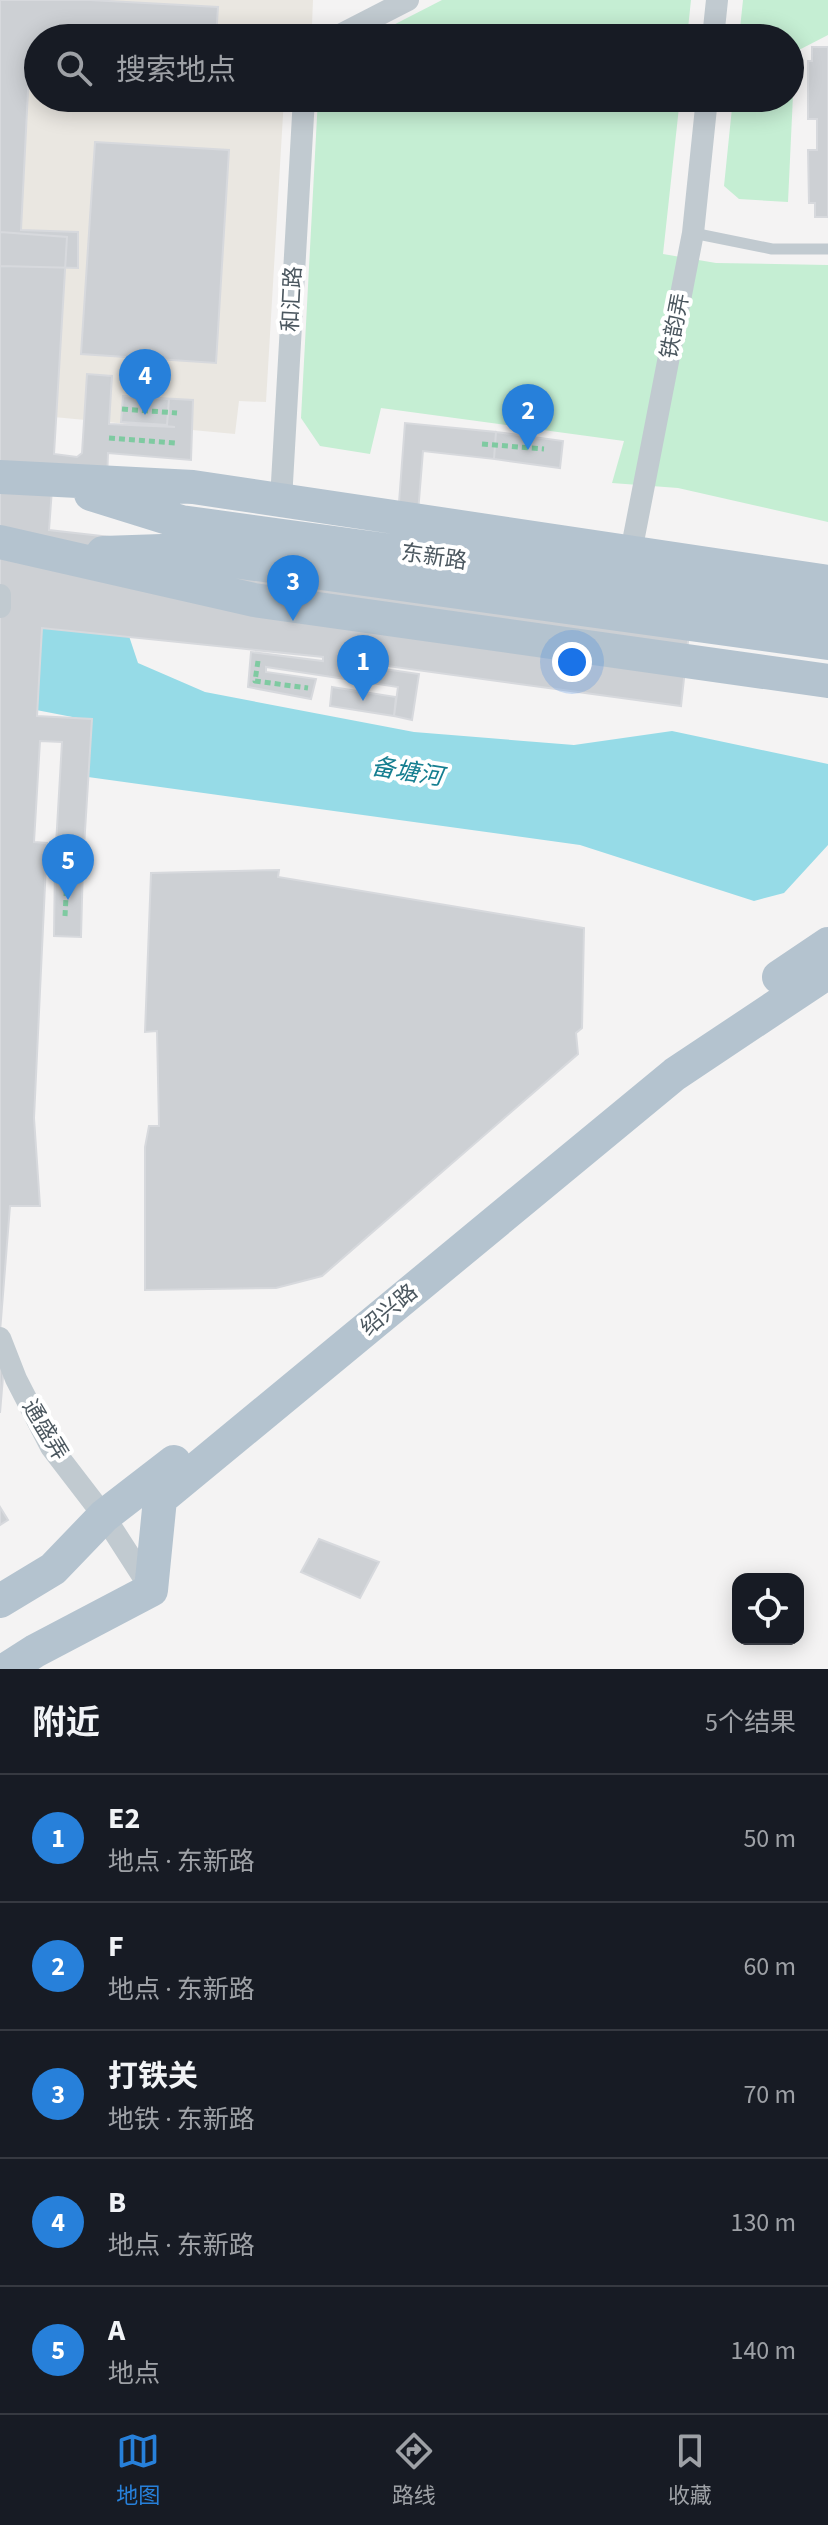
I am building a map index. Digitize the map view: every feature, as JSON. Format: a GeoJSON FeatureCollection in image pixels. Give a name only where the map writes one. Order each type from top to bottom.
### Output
{"type":"FeatureCollection","features":[{"type":"Feature","properties":{"kind":"main road","name":"东新路"},"geometry":{"type":"LineString","coordinates":[[0,477],[193,487],[828,582]]}},
{"type":"Feature","properties":{"kind":"main road","name":"东新路"},"geometry":{"type":"LineString","coordinates":[[45,480],[181,522],[753,616],[828,643]]}},
{"type":"Feature","properties":{"kind":"main road","name":"东新路"},"geometry":{"type":"LineString","coordinates":[[0,542],[254,600],[828,681]]}},
{"type":"Feature","properties":{"kind":"main road","name":"东新路"},"geometry":{"type":"LineString","coordinates":[[46,554],[162,551],[753,616],[828,611]]}},
{"type":"Feature","properties":{"kind":"main road","name":"绍兴路"},"geometry":{"type":"LineString","coordinates":[[0,1601],[53,1569],[104,1516],[166,1469],[666,1052],[828,944]]}},
{"type":"Feature","properties":{"kind":"main road","name":"绍兴路"},"geometry":{"type":"LineString","coordinates":[[151,1590],[160,1499],[675,1074],[828,972]]}},
{"type":"Feature","properties":{"kind":"main road"},"geometry":{"type":"LineString","coordinates":[[7,1669],[151,1590]]}},
{"type":"Feature","properties":{"kind":"street"},"geometry":{"type":"LineString","coordinates":[[361,24],[408,0]]}},
{"type":"Feature","properties":{"kind":"street"},"geometry":{"type":"LineString","coordinates":[[714,24],[717,0]]}},
{"type":"Feature","properties":{"kind":"street","name":"和汇路"},"geometry":{"type":"LineString","coordinates":[[281,500],[303,112]]}},
{"type":"Feature","properties":{"kind":"street","name":"铁韵弄"},"geometry":{"type":"LineString","coordinates":[[631,552],[693,233],[706,112]]}},
{"type":"Feature","properties":{"kind":"street"},"geometry":{"type":"LineString","coordinates":[[0,595],[0,604]]}},
{"type":"Feature","properties":{"kind":"street","name":"通盛弄"},"geometry":{"type":"LineString","coordinates":[[0,1338],[16,1379],[51,1447],[104,1516],[151,1590]]}},
{"type":"Feature","properties":{"kind":"lane"},"geometry":{"type":"LineString","coordinates":[[693,233],[772,249],[828,249]]}},
{"type":"Feature","properties":{"kind":"path"},"geometry":{"type":"LineString","coordinates":[[122,409],[177,413]]}},
{"type":"Feature","properties":{"kind":"path"},"geometry":{"type":"LineString","coordinates":[[109,438],[175,443]]}},
{"type":"Feature","properties":{"kind":"path"},"geometry":{"type":"LineString","coordinates":[[482,444],[544,449]]}},
{"type":"Feature","properties":{"kind":"path"},"geometry":{"type":"LineString","coordinates":[[258,661],[255,681],[308,688]]}},
{"type":"Feature","properties":{"kind":"path"},"geometry":{"type":"LineString","coordinates":[[65,916],[68,858]]}},
{"type":"Feature","properties":{"kind":"shaded area"},"geometry":{"type":"Polygon","coordinates":[[[0,0],[313,0],[312,24],[24,24],[24,112],[283,112],[266,402],[239,401],[235,434],[0,412],[0,0]]]}},
{"type":"Feature","properties":{"kind":"green space"},"geometry":{"type":"Polygon","coordinates":[[[442,0],[691,0],[688,24],[395,24],[442,0]]]}},
{"type":"Feature","properties":{"kind":"green space"},"geometry":{"type":"Polygon","coordinates":[[[743,0],[828,0],[828,35],[804,47],[804,24],[740,24],[743,0]]]}},
{"type":"Feature","properties":{"kind":"green space"},"geometry":{"type":"Polygon","coordinates":[[[317,112],[678,112],[663,254],[716,263],[828,265],[828,522],[678,488],[612,483],[624,441],[381,408],[370,454],[320,446],[301,418],[317,112]]]}},
{"type":"Feature","properties":{"kind":"green space"},"geometry":{"type":"Polygon","coordinates":[[[732,112],[792,112],[788,202],[739,199],[724,186],[732,112]]]}},
{"type":"Feature","properties":{"kind":"water","name":"备塘河"},"geometry":{"type":"Polygon","coordinates":[[[0,601],[126,627],[138,663],[205,692],[414,732],[574,745],[672,731],[828,764],[828,845],[784,893],[754,901],[580,845],[88,777],[88,720],[0,703],[0,601]]]}},
{"type":"Feature","properties":{"kind":"building"},"geometry":{"type":"Polygon","coordinates":[[[0,0],[90,0],[218,7],[217,24],[24,24],[24,112],[27,112],[21,230],[78,232],[78,268],[0,266],[0,0]]]}},
{"type":"Feature","properties":{"kind":"building"},"geometry":{"type":"Polygon","coordinates":[[[812,47],[828,47],[828,217],[815,217],[815,203],[809,203],[808,150],[817,150],[817,119],[808,119],[808,61],[812,61],[812,47]]]}},
{"type":"Feature","properties":{"kind":"building"},"geometry":{"type":"Polygon","coordinates":[[[95,142],[229,150],[216,363],[81,354],[95,142]]]}},
{"type":"Feature","properties":{"kind":"building"},"geometry":{"type":"Polygon","coordinates":[[[0,232],[67,237],[54,454],[77,457],[82,453],[87,374],[112,376],[109,424],[175,427],[121,422],[123,396],[193,400],[191,460],[108,453],[107,480],[53,475],[49,530],[394,569],[405,423],[496,432],[494,459],[423,451],[413,574],[692,605],[681,706],[344,660],[343,663],[419,674],[412,720],[394,716],[398,687],[266,667],[266,672],[316,679],[311,699],[248,687],[251,652],[323,661],[323,657],[42,628],[37,716],[92,719],[83,863],[55,862],[62,742],[40,741],[34,842],[47,843],[34,1118],[40,1206],[10,1206],[0,1332],[0,232]]]}},
{"type":"Feature","properties":{"kind":"building"},"geometry":{"type":"Polygon","coordinates":[[[123,396],[169,399],[167,425],[121,422],[123,396]]]}},
{"type":"Feature","properties":{"kind":"building"},"geometry":{"type":"Polygon","coordinates":[[[496,432],[563,441],[560,468],[494,459],[496,432]]]}},
{"type":"Feature","properties":{"kind":"building"},"geometry":{"type":"Polygon","coordinates":[[[332,687],[396,697],[394,716],[330,706],[332,687]]]}},
{"type":"Feature","properties":{"kind":"building"},"geometry":{"type":"Polygon","coordinates":[[[55,862],[83,863],[81,937],[54,936],[55,862]]]}},
{"type":"Feature","properties":{"kind":"building"},"geometry":{"type":"Polygon","coordinates":[[[279,870],[278,877],[584,928],[582,1028],[576,1033],[578,1054],[322,1276],[276,1288],[145,1290],[145,1147],[149,1126],[159,1126],[157,1031],[145,1032],[151,873],[279,870]]]}},
{"type":"Feature","properties":{"kind":"building"},"geometry":{"type":"Polygon","coordinates":[[[0,1350],[5,1353],[0,1413],[0,1350]]]}},
{"type":"Feature","properties":{"kind":"building"},"geometry":{"type":"Polygon","coordinates":[[[0,1507],[8,1520],[0,1525],[0,1507]]]}},
{"type":"Feature","properties":{"kind":"building"},"geometry":{"type":"Polygon","coordinates":[[[319,1539],[379,1562],[360,1598],[301,1572],[319,1539]]]}},
{"type":"Feature","properties":{"kind":"place","name":"B"},"geometry":{"type":"Point","coordinates":[145,415]}},
{"type":"Feature","properties":{"kind":"place","name":"F"},"geometry":{"type":"Point","coordinates":[528,450]}},
{"type":"Feature","properties":{"kind":"place","name":"打铁关"},"geometry":{"type":"Point","coordinates":[293,621]}},
{"type":"Feature","properties":{"kind":"place","name":"E2"},"geometry":{"type":"Point","coordinates":[363,701]}},
{"type":"Feature","properties":{"kind":"place","name":"A"},"geometry":{"type":"Point","coordinates":[68,900]}}]}
